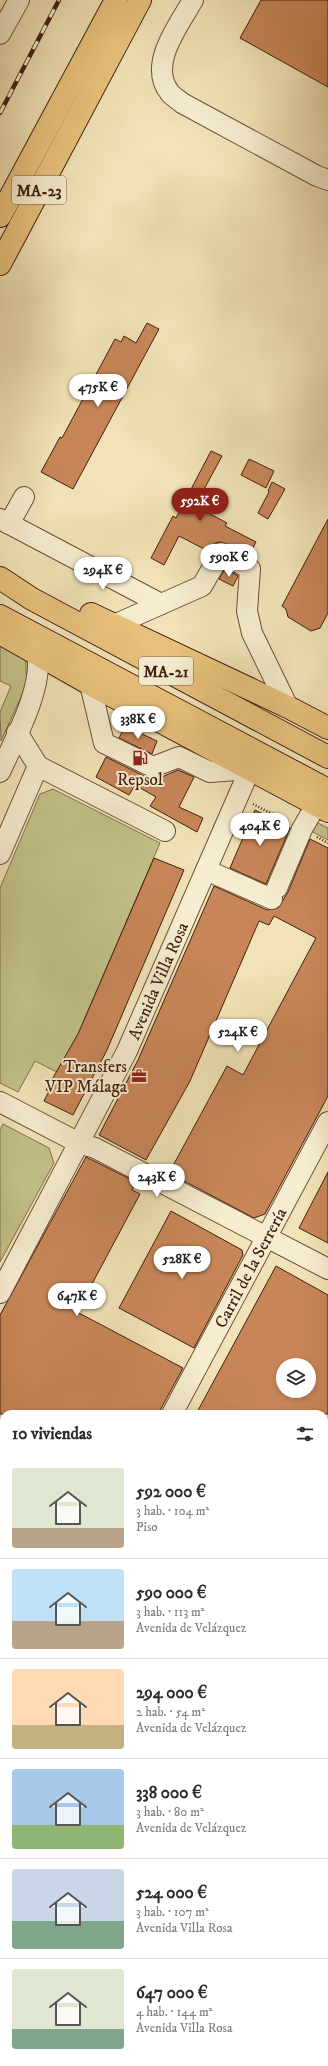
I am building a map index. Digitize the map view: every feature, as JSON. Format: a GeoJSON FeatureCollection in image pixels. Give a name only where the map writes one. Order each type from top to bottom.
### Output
{"type":"FeatureCollection","features":[{"type":"Feature","properties":{"kind":"highway","name":"MA-23"},"geometry":{"type":"LineString","coordinates":[[0,216],[116,0]]}},
{"type":"Feature","properties":{"kind":"highway","name":"MA-23"},"geometry":{"type":"LineString","coordinates":[[0,264],[140,0]]}},
{"type":"Feature","properties":{"kind":"highway"},"geometry":{"type":"LineString","coordinates":[[3,580],[36,586],[114,625],[288,707],[328,728]]}},
{"type":"Feature","properties":{"kind":"highway","name":"MA-21"},"geometry":{"type":"LineString","coordinates":[[3,580],[32,599],[328,757]]}},
{"type":"Feature","properties":{"kind":"highway","name":"MA-21"},"geometry":{"type":"LineString","coordinates":[[0,616],[324,802]]}},
{"type":"Feature","properties":{"kind":"highway"},"geometry":{"type":"LineString","coordinates":[[0,633],[90,684],[250,769],[324,802]]}},
{"type":"Feature","properties":{"kind":"street"},"geometry":{"type":"LineString","coordinates":[[0,34],[18,0]]}},
{"type":"Feature","properties":{"kind":"street"},"geometry":{"type":"LineString","coordinates":[[193,0],[164,54],[162,69],[164,83],[170,94],[263,147],[317,176],[328,180]]}},
{"type":"Feature","properties":{"kind":"street"},"geometry":{"type":"LineString","coordinates":[[24,497],[5,522],[161,604]]}},
{"type":"Feature","properties":{"kind":"street"},"geometry":{"type":"LineString","coordinates":[[114,625],[202,586],[221,553],[250,569],[247,612],[252,633],[288,707]]}},
{"type":"Feature","properties":{"kind":"street"},"geometry":{"type":"LineString","coordinates":[[0,772],[36,688],[40,664],[37,654]]}},
{"type":"Feature","properties":{"kind":"street"},"geometry":{"type":"LineString","coordinates":[[36,688],[46,679],[68,671]]}},
{"type":"Feature","properties":{"kind":"street"},"geometry":{"type":"LineString","coordinates":[[90,684],[104,743],[153,767],[179,757],[210,772],[250,769]]}},
{"type":"Feature","properties":{"kind":"street"},"geometry":{"type":"LineString","coordinates":[[18,732],[38,766],[165,831]]}},
{"type":"Feature","properties":{"kind":"street"},"geometry":{"type":"LineString","coordinates":[[0,854],[38,766]]}},
{"type":"Feature","properties":{"kind":"street","name":"Avenida Villa Rosa"},"geometry":{"type":"LineString","coordinates":[[0,1293],[127,1051],[250,769]]}},
{"type":"Feature","properties":{"kind":"street"},"geometry":{"type":"LineString","coordinates":[[206,870],[275,893],[302,829],[324,802]]}},
{"type":"Feature","properties":{"kind":"street"},"geometry":{"type":"LineString","coordinates":[[0,1102],[79,1143],[96,1148],[328,1269]]}},
{"type":"Feature","properties":{"kind":"street","name":"Carril de la Serrería"},"geometry":{"type":"LineString","coordinates":[[174,1410],[328,1122]]}},
{"type":"Feature","properties":{"kind":"path"},"geometry":{"type":"LineString","coordinates":[[238,796],[328,843]]}},
{"type":"Feature","properties":{"kind":"shaded area"},"geometry":{"type":"Polygon","coordinates":[[[0,642],[24,655],[26,674],[30,677],[1,741],[0,712],[11,686],[0,681],[0,642]]]}},
{"type":"Feature","properties":{"kind":"shaded area"},"geometry":{"type":"Polygon","coordinates":[[[53,789],[160,843],[78,1034],[57,1072],[35,1061],[18,1092],[0,1083],[0,888],[40,794],[53,789]]]}},
{"type":"Feature","properties":{"kind":"shaded area"},"geometry":{"type":"Polygon","coordinates":[[[316,822],[328,828],[328,840],[311,831],[316,822]]]}},
{"type":"Feature","properties":{"kind":"shaded area"},"geometry":{"type":"Polygon","coordinates":[[[3,1124],[49,1148],[54,1163],[0,1262],[0,1130],[3,1124]]]}},
{"type":"Feature","properties":{"kind":"building"},"geometry":{"type":"Polygon","coordinates":[[[261,0],[328,0],[328,87],[240,38],[261,0]]]}},
{"type":"Feature","properties":{"kind":"building"},"geometry":{"type":"Polygon","coordinates":[[[147,323],[159,329],[73,489],[41,472],[60,437],[62,438],[115,339],[121,342],[124,336],[136,343],[147,323]]]}},
{"type":"Feature","properties":{"kind":"building"},"geometry":{"type":"Polygon","coordinates":[[[211,451],[222,456],[195,506],[227,523],[225,526],[256,542],[249,555],[221,542],[215,543],[208,553],[208,551],[179,536],[164,565],[151,558],[173,516],[176,518],[211,451]]]}},
{"type":"Feature","properties":{"kind":"building"},"geometry":{"type":"Polygon","coordinates":[[[249,459],[274,471],[266,488],[241,475],[249,459]]]}},
{"type":"Feature","properties":{"kind":"building"},"geometry":{"type":"Polygon","coordinates":[[[272,482],[285,489],[268,519],[258,513],[269,492],[268,491],[272,482]]]}},
{"type":"Feature","properties":{"kind":"building"},"geometry":{"type":"Polygon","coordinates":[[[328,519],[328,613],[320,628],[311,631],[288,617],[286,609],[282,606],[328,519]]]}},
{"type":"Feature","properties":{"kind":"building"},"geometry":{"type":"Polygon","coordinates":[[[225,569],[238,576],[233,586],[219,579],[225,569]]]}},
{"type":"Feature","properties":{"kind":"building"},"geometry":{"type":"Polygon","coordinates":[[[125,726],[157,741],[152,754],[119,738],[125,726]]]}},
{"type":"Feature","properties":{"kind":"building"},"geometry":{"type":"Polygon","coordinates":[[[106,757],[144,776],[139,787],[178,770],[194,777],[179,807],[203,818],[197,832],[150,806],[156,797],[135,785],[129,795],[96,777],[106,757]]]}},
{"type":"Feature","properties":{"kind":"building"},"geometry":{"type":"Polygon","coordinates":[[[255,810],[290,828],[266,884],[230,868],[255,810]]]}},
{"type":"Feature","properties":{"kind":"building"},"geometry":{"type":"Polygon","coordinates":[[[310,839],[328,848],[328,1096],[265,1214],[254,1218],[169,1173],[227,1066],[243,1075],[316,938],[274,916],[269,925],[259,921],[190,1081],[146,1160],[99,1135],[138,1060],[214,886],[267,910],[278,908],[288,892],[310,839]]]}},
{"type":"Feature","properties":{"kind":"building"},"geometry":{"type":"Polygon","coordinates":[[[154,858],[184,870],[107,1050],[73,1115],[44,1101],[49,1091],[46,1090],[78,1034],[154,858]]]}},
{"type":"Feature","properties":{"kind":"building"},"geometry":{"type":"Polygon","coordinates":[[[86,1157],[136,1182],[132,1190],[140,1194],[77,1312],[183,1368],[160,1410],[0,1410],[0,1315],[86,1157]]]}},
{"type":"Feature","properties":{"kind":"building"},"geometry":{"type":"Polygon","coordinates":[[[328,1172],[328,1243],[299,1228],[328,1172]]]}},
{"type":"Feature","properties":{"kind":"building"},"geometry":{"type":"Polygon","coordinates":[[[171,1211],[242,1250],[243,1255],[194,1348],[119,1308],[171,1211]]]}},
{"type":"Feature","properties":{"kind":"building"},"geometry":{"type":"Polygon","coordinates":[[[276,1266],[328,1295],[328,1410],[198,1410],[276,1266]]]}},
{"type":"Feature","properties":{"kind":"railway"},"geometry":{"type":"LineString","coordinates":[[0,113],[59,0]]}},
{"type":"Feature","properties":{"kind":"place","name":"Repsol"},"geometry":{"type":"Point","coordinates":[140,758]}},
{"type":"Feature","properties":{"kind":"place","name":"Transfers VIP Málaga"},"geometry":{"type":"Point","coordinates":[139,1076]}}]}
